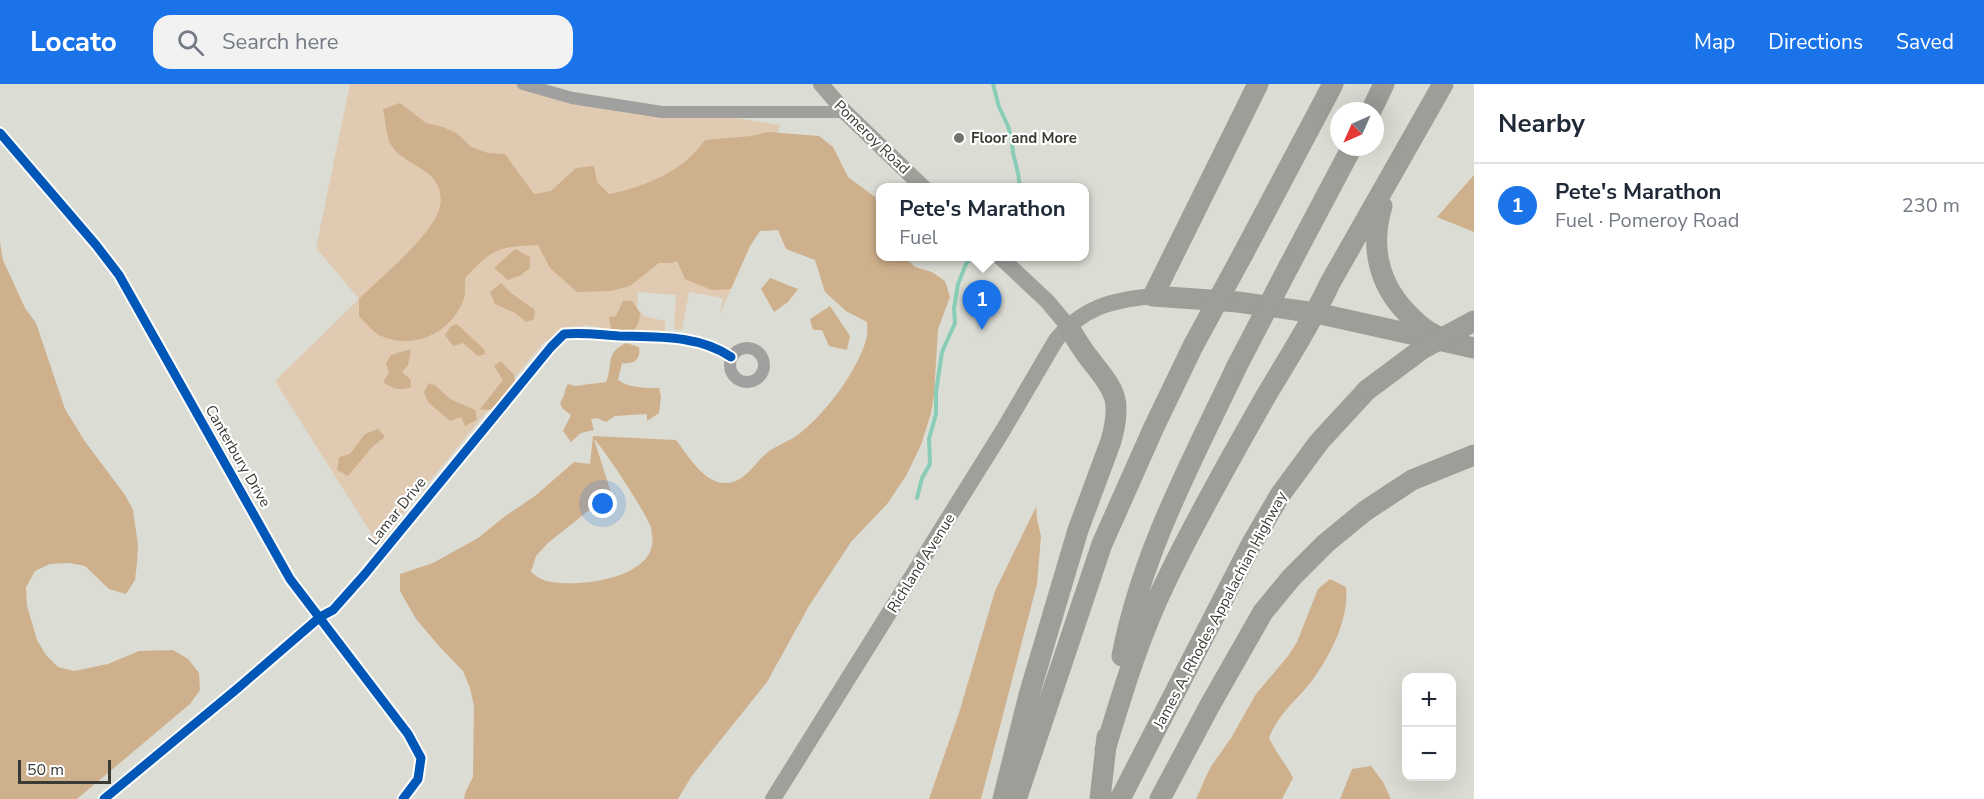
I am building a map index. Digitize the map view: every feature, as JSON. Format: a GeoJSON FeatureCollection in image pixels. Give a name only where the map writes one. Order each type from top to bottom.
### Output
{"type":"FeatureCollection","features":[{"type":"Feature","properties":{"kind":"highway"},"geometry":{"type":"LineString","coordinates":[[1258,84],[1153,296],[1238,302],[1316,314],[1474,348]]}},
{"type":"Feature","properties":{"kind":"highway"},"geometry":{"type":"LineString","coordinates":[[1016,799],[1102,543],[1193,346],[1333,84]]}},
{"type":"Feature","properties":{"kind":"highway"},"geometry":{"type":"LineString","coordinates":[[1375,102],[1384,84]]}},
{"type":"Feature","properties":{"kind":"highway"},"geometry":{"type":"LineString","coordinates":[[1105,750],[1147,620],[1169,574],[1268,393],[1316,314],[1443,84]]}},
{"type":"Feature","properties":{"kind":"highway"},"geometry":{"type":"LineString","coordinates":[[1100,799],[1105,750],[1123,652],[1139,588],[1157,536],[1237,366],[1347,156]]}},
{"type":"Feature","properties":{"kind":"highway"},"geometry":{"type":"LineString","coordinates":[[1389,182],[1377,223],[1378,265],[1383,280],[1402,308],[1425,331],[1451,343]]}},
{"type":"Feature","properties":{"kind":"highway","name":"James A. Rhodes Appalachian Highway"},"geometry":{"type":"LineString","coordinates":[[1120,799],[1252,543],[1280,495],[1319,442],[1367,390],[1422,349],[1474,321]]}},
{"type":"Feature","properties":{"kind":"highway"},"geometry":{"type":"LineString","coordinates":[[1003,799],[1029,695],[1078,530],[1115,427],[1116,404],[1111,387],[1068,326]]}},
{"type":"Feature","properties":{"kind":"highway"},"geometry":{"type":"LineString","coordinates":[[1160,799],[1263,612],[1291,578],[1326,543],[1412,480],[1474,455]]}},
{"type":"Feature","properties":{"kind":"main road","name":"Pomeroy Road"},"geometry":{"type":"LineString","coordinates":[[821,84],[845,112],[919,183]]}},
{"type":"Feature","properties":{"kind":"main road"},"geometry":{"type":"LineString","coordinates":[[1004,261],[1047,301],[1068,326],[1102,305],[1125,299],[1153,296]]}},
{"type":"Feature","properties":{"kind":"main road","name":"Richland Avenue"},"geometry":{"type":"LineString","coordinates":[[773,799],[1002,432],[1046,355],[1068,326]]}},
{"type":"Feature","properties":{"kind":"street"},"geometry":{"type":"LineString","coordinates":[[523,84],[572,98],[662,112],[845,112]]}},
{"type":"Feature","properties":{"kind":"street","name":"Canterbury Drive"},"geometry":{"type":"LineString","coordinates":[[0,133],[119,275],[290,579],[408,734],[421,758],[418,779],[403,799]]}},
{"type":"Feature","properties":{"kind":"street","name":"Lamar Drive"},"geometry":{"type":"LineString","coordinates":[[104,799],[247,681],[320,617],[333,610],[544,355],[564,334],[584,332],[617,336],[664,336],[722,350],[731,357]]}},
{"type":"Feature","properties":{"kind":"shaded area"},"geometry":{"type":"Polygon","coordinates":[[[350,84],[526,84],[780,125],[731,289],[720,314],[723,298],[689,292],[682,330],[674,329],[676,295],[638,292],[637,308],[644,316],[665,321],[665,331],[611,329],[584,325],[544,342],[378,544],[275,381],[359,299],[316,248],[350,84]]]}},
{"type":"Feature","properties":{"kind":"shaded area"},"geometry":{"type":"Polygon","coordinates":[[[400,103],[426,123],[458,134],[471,147],[488,153],[505,154],[534,194],[551,191],[576,168],[594,166],[597,182],[609,194],[630,189],[671,171],[691,156],[705,140],[751,136],[768,132],[819,136],[833,147],[848,177],[875,197],[876,261],[909,261],[915,267],[932,272],[945,281],[950,297],[938,329],[931,413],[921,445],[906,476],[887,504],[851,542],[809,606],[767,682],[691,777],[678,799],[464,799],[473,777],[474,706],[470,688],[463,671],[416,619],[400,591],[400,574],[433,563],[478,538],[535,496],[574,462],[590,464],[593,436],[676,440],[698,468],[712,479],[728,483],[740,479],[763,456],[796,436],[828,406],[862,353],[867,338],[867,322],[846,311],[825,292],[815,260],[786,249],[778,230],[760,231],[750,246],[731,289],[712,290],[685,279],[677,261],[659,263],[630,286],[611,291],[577,292],[550,268],[538,245],[504,248],[483,260],[465,278],[465,293],[457,313],[439,330],[417,340],[404,341],[379,335],[359,316],[359,299],[404,257],[426,232],[434,221],[441,201],[439,188],[431,176],[396,152],[388,137],[383,109],[400,103]],[[594,439],[613,499],[588,511],[548,543],[536,556],[531,572],[547,581],[590,582],[623,574],[647,558],[652,546],[651,530],[625,482],[594,439]]]}},
{"type":"Feature","properties":{"kind":"shaded area"},"geometry":{"type":"Polygon","coordinates":[[[1474,175],[1474,232],[1437,217],[1474,175]]]}},
{"type":"Feature","properties":{"kind":"shaded area"},"geometry":{"type":"Polygon","coordinates":[[[0,242],[3,260],[25,308],[36,323],[65,409],[84,440],[125,495],[133,510],[138,545],[135,580],[126,594],[109,589],[85,566],[69,563],[50,564],[35,571],[26,587],[27,606],[37,640],[46,655],[58,667],[74,671],[108,664],[139,651],[173,650],[188,659],[199,673],[200,690],[190,704],[77,799],[0,799],[0,242]]]}},
{"type":"Feature","properties":{"kind":"shaded area"},"geometry":{"type":"Polygon","coordinates":[[[515,249],[530,257],[530,268],[521,275],[508,280],[494,268],[515,249]]]}},
{"type":"Feature","properties":{"kind":"shaded area"},"geometry":{"type":"Polygon","coordinates":[[[770,278],[798,289],[788,302],[774,312],[761,289],[770,278]]]}},
{"type":"Feature","properties":{"kind":"shaded area"},"geometry":{"type":"Polygon","coordinates":[[[501,283],[535,310],[534,319],[526,322],[515,313],[495,304],[490,292],[501,283]]]}},
{"type":"Feature","properties":{"kind":"shaded area"},"geometry":{"type":"Polygon","coordinates":[[[623,301],[632,301],[640,313],[633,333],[611,329],[609,317],[616,316],[623,301]]]}},
{"type":"Feature","properties":{"kind":"shaded area"},"geometry":{"type":"Polygon","coordinates":[[[830,306],[850,336],[847,350],[829,346],[822,330],[813,330],[810,319],[830,306]]]}},
{"type":"Feature","properties":{"kind":"shaded area"},"geometry":{"type":"Polygon","coordinates":[[[457,324],[484,349],[485,354],[478,356],[463,343],[453,346],[445,335],[450,327],[457,324]]]}},
{"type":"Feature","properties":{"kind":"shaded area"},"geometry":{"type":"Polygon","coordinates":[[[626,343],[639,347],[639,356],[633,362],[622,363],[618,380],[632,386],[659,388],[661,397],[659,413],[647,421],[647,414],[615,416],[606,422],[597,418],[591,419],[594,430],[581,433],[571,442],[563,431],[571,415],[563,409],[560,403],[568,384],[575,386],[606,382],[612,355],[626,343]]]}},
{"type":"Feature","properties":{"kind":"shaded area"},"geometry":{"type":"Polygon","coordinates":[[[411,349],[408,365],[402,372],[411,380],[411,387],[397,389],[383,382],[389,373],[386,363],[391,355],[411,349]]]}},
{"type":"Feature","properties":{"kind":"shaded area"},"geometry":{"type":"Polygon","coordinates":[[[501,361],[514,375],[515,380],[504,397],[490,410],[480,409],[503,380],[494,366],[501,361]]]}},
{"type":"Feature","properties":{"kind":"shaded area"},"geometry":{"type":"Polygon","coordinates":[[[429,383],[436,386],[450,399],[475,410],[477,420],[465,426],[461,417],[450,421],[428,402],[424,392],[429,383]]]}},
{"type":"Feature","properties":{"kind":"shaded area"},"geometry":{"type":"Polygon","coordinates":[[[378,429],[385,437],[374,445],[348,476],[337,470],[339,457],[350,454],[365,434],[378,429]]]}},
{"type":"Feature","properties":{"kind":"shaded area"},"geometry":{"type":"Polygon","coordinates":[[[1036,507],[1041,536],[1037,584],[981,799],[929,799],[959,713],[995,591],[1036,507]]]}},
{"type":"Feature","properties":{"kind":"shaded area"},"geometry":{"type":"Polygon","coordinates":[[[1330,579],[1346,587],[1342,624],[1332,649],[1318,672],[1282,715],[1269,738],[1293,778],[1282,799],[1196,799],[1210,768],[1231,738],[1256,694],[1297,642],[1318,589],[1330,579]]]}},
{"type":"Feature","properties":{"kind":"shaded area"},"geometry":{"type":"Polygon","coordinates":[[[1371,766],[1383,782],[1391,799],[1340,799],[1352,769],[1371,766]]]}},
{"type":"Feature","properties":{"kind":"waterway"},"geometry":{"type":"LineString","coordinates":[[993,84],[1012,141],[1019,183]]}},
{"type":"Feature","properties":{"kind":"waterway"},"geometry":{"type":"LineString","coordinates":[[917,498],[922,478],[930,464],[929,439],[936,414],[936,392],[942,352],[955,323],[954,308],[958,284],[968,261]]}},
{"type":"Feature","properties":{"kind":"cycle path"},"geometry":{"type":"LineString","coordinates":[[0,133],[119,275],[290,579],[408,734],[421,758],[418,779],[403,799]]}},
{"type":"Feature","properties":{"kind":"cycle path"},"geometry":{"type":"LineString","coordinates":[[104,799],[320,617],[333,610],[564,334],[585,333],[692,341],[719,350],[731,357]]}},
{"type":"Feature","properties":{"kind":"place","name":"Floor and More"},"geometry":{"type":"Point","coordinates":[959,138]}},
{"type":"Feature","properties":{"kind":"place","name":"Pete's Marathon"},"geometry":{"type":"Point","coordinates":[982,330]}}]}
